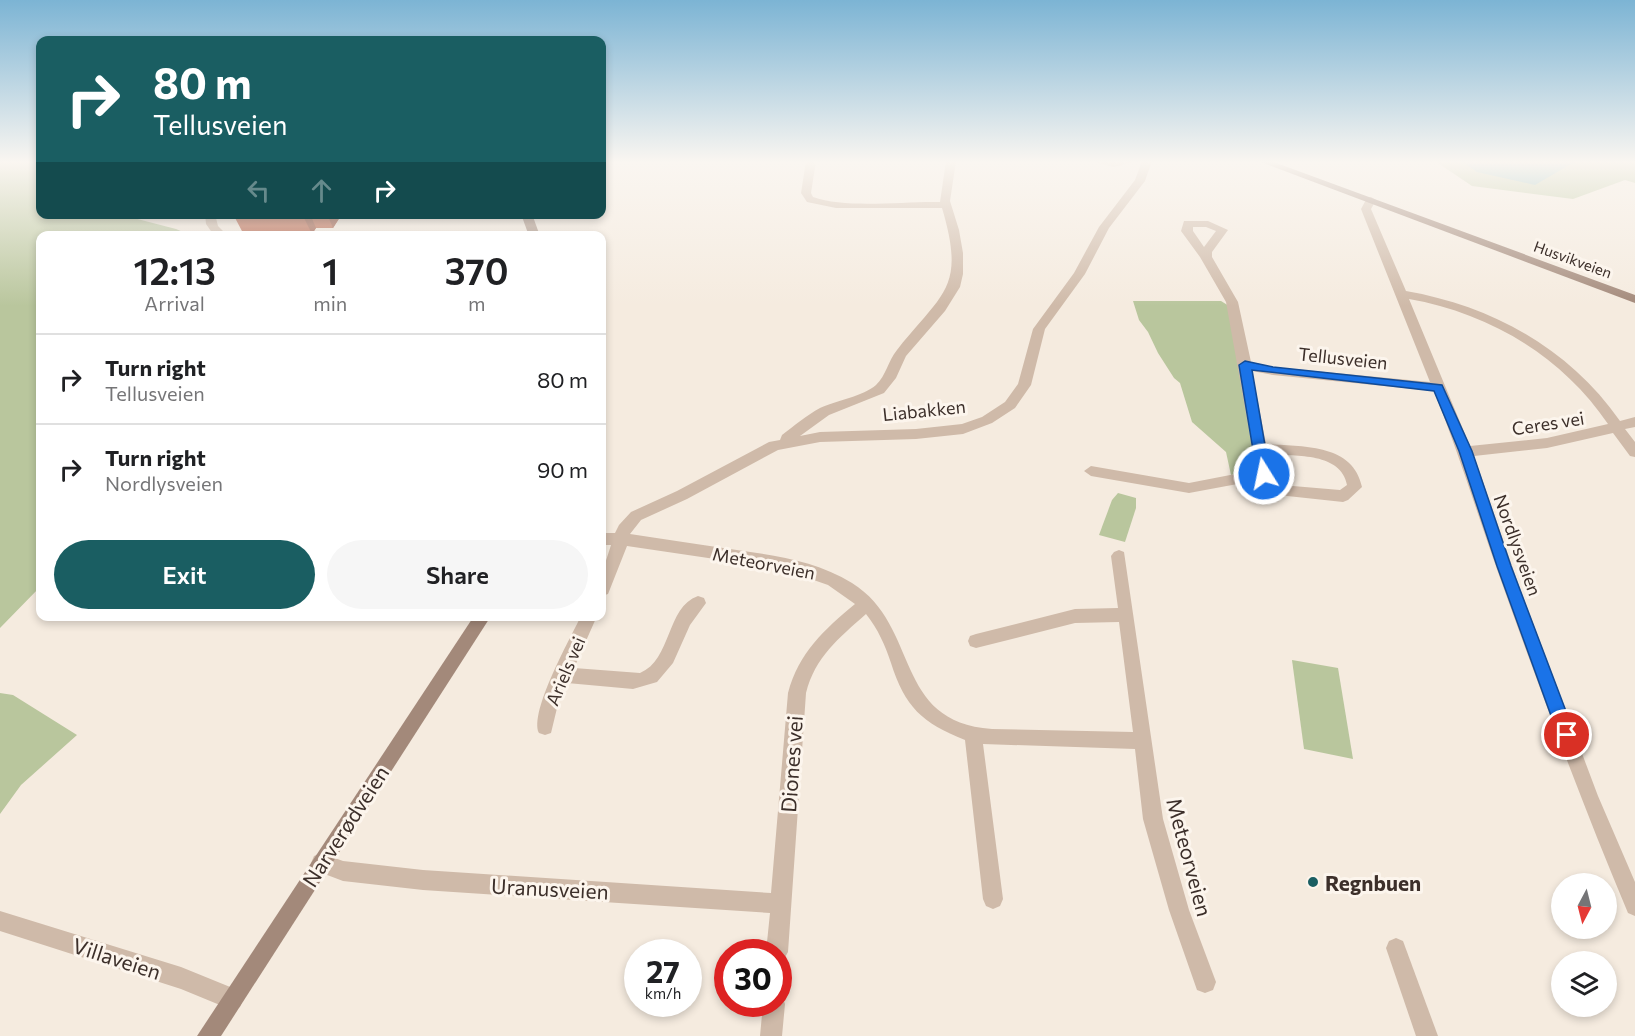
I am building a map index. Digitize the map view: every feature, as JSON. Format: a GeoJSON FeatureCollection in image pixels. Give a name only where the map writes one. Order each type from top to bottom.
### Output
{"type":"FeatureCollection","features":[{"type":"Feature","properties":{"kind":"main road","name":"Husvikveien"},"geometry":{"type":"LineString","coordinates":[[1396,209],[1635,299]]}},
{"type":"Feature","properties":{"kind":"main road","name":"Narverødveien"},"geometry":{"type":"LineString","coordinates":[[208,1036],[480,621]]}},
{"type":"Feature","properties":{"kind":"street"},"geometry":{"type":"LineString","coordinates":[[788,442],[787,438],[817,416],[879,390],[889,378],[900,354],[941,308],[954,287],[957,274],[954,230],[947,209]]}},
{"type":"Feature","properties":{"kind":"street","name":"Liabakken"},"geometry":{"type":"LineString","coordinates":[[620,539],[627,524],[643,511],[682,495],[739,464],[788,442],[820,437],[916,434],[963,429],[987,420],[1010,405],[1024,385],[1039,329],[1079,274],[1104,227],[1118,209]]}},
{"type":"Feature","properties":{"kind":"street","name":"Nordlysveien"},"geometry":{"type":"LineString","coordinates":[[1365,209],[1465,451],[1507,575],[1589,796],[1635,906]]}},
{"type":"Feature","properties":{"kind":"street"},"geometry":{"type":"LineString","coordinates":[[209,219],[209,222],[217,231]]}},
{"type":"Feature","properties":{"kind":"street"},"geometry":{"type":"LineString","coordinates":[[1205,255],[1232,302],[1259,449],[1267,484],[1278,490],[1343,496],[1355,487],[1354,475],[1337,458],[1259,449]]}},
{"type":"Feature","properties":{"kind":"street"},"geometry":{"type":"LineString","coordinates":[[1401,294],[1452,305],[1519,334],[1551,355],[1582,383],[1602,406],[1635,452]]}},
{"type":"Feature","properties":{"kind":"street","name":"Tellusveien"},"geometry":{"type":"LineString","coordinates":[[1245,365],[1273,371],[1438,387]]}},
{"type":"Feature","properties":{"kind":"street","name":"Ceres vei"},"geometry":{"type":"LineString","coordinates":[[1465,451],[1498,449],[1597,433],[1614,425],[1635,422]]}},
{"type":"Feature","properties":{"kind":"street"},"geometry":{"type":"LineString","coordinates":[[1091,471],[1190,488],[1264,474]]}},
{"type":"Feature","properties":{"kind":"street"},"geometry":{"type":"LineString","coordinates":[[606,534],[620,539]]}},
{"type":"Feature","properties":{"kind":"street"},"geometry":{"type":"LineString","coordinates":[[606,539],[620,539]]}},
{"type":"Feature","properties":{"kind":"street"},"geometry":{"type":"LineString","coordinates":[[606,580],[620,539]]}},
{"type":"Feature","properties":{"kind":"street","name":"Meteorveien"},"geometry":{"type":"LineString","coordinates":[[620,539],[806,568],[842,584],[867,603],[882,623],[902,677],[915,698],[940,720],[973,734],[1142,741]]}},
{"type":"Feature","properties":{"kind":"street","name":"Meteorveien"},"geometry":{"type":"LineString","coordinates":[[1119,556],[1153,819],[1161,854],[1205,982]]}},
{"type":"Feature","properties":{"kind":"street"},"geometry":{"type":"LineString","coordinates":[[561,675],[585,675],[634,681],[649,678],[665,660],[690,610],[698,603]]}},
{"type":"Feature","properties":{"kind":"street","name":"Diones vei"},"geometry":{"type":"LineString","coordinates":[[778,939],[800,674],[815,651],[867,603]]}},
{"type":"Feature","properties":{"kind":"street"},"geometry":{"type":"LineString","coordinates":[[976,641],[1068,617],[1126,615]]}},
{"type":"Feature","properties":{"kind":"street","name":"Ariels vei"},"geometry":{"type":"LineString","coordinates":[[545,727],[549,704],[587,621]]}},
{"type":"Feature","properties":{"kind":"street"},"geometry":{"type":"LineString","coordinates":[[973,734],[993,899]]}},
{"type":"Feature","properties":{"kind":"street","name":"Uranusveien"},"geometry":{"type":"LineString","coordinates":[[321,863],[343,872],[423,880],[636,892],[781,904]]}},
{"type":"Feature","properties":{"kind":"street","name":"Villaveien"},"geometry":{"type":"LineString","coordinates":[[0,921],[181,978],[232,999]]}},
{"type":"Feature","properties":{"kind":"street"},"geometry":{"type":"LineString","coordinates":[[1396,948],[1427,1036]]}},
{"type":"Feature","properties":{"kind":"street"},"geometry":{"type":"LineString","coordinates":[[771,1036],[773,1017]]}},
{"type":"Feature","properties":{"kind":"green space"},"geometry":{"type":"Polygon","coordinates":[[[0,209],[36,209],[36,219],[137,219],[181,231],[36,231],[36,591],[0,628],[0,209]]]}},
{"type":"Feature","properties":{"kind":"green space"},"geometry":{"type":"Polygon","coordinates":[[[1133,301],[1221,301],[1229,306],[1258,468],[1231,475],[1226,452],[1192,422],[1180,383],[1174,378],[1139,320],[1133,301]]]}},
{"type":"Feature","properties":{"kind":"green space"},"geometry":{"type":"Polygon","coordinates":[[[1118,493],[1136,498],[1136,508],[1125,542],[1099,535],[1112,500],[1118,493]]]}},
{"type":"Feature","properties":{"kind":"green space"},"geometry":{"type":"Polygon","coordinates":[[[1292,660],[1338,668],[1353,759],[1304,749],[1292,660]]]}},
{"type":"Feature","properties":{"kind":"green space"},"geometry":{"type":"Polygon","coordinates":[[[0,693],[13,695],[77,735],[21,785],[0,814],[0,693]]]}},
{"type":"Feature","properties":{"kind":"place","name":"Regnbuen"},"geometry":{"type":"Point","coordinates":[1313,882]}},
{"type":"Feature","properties":{"kind":"route"},"geometry":{"type":"LineString","coordinates":[[1264,474],[1247,388],[1245,365],[1273,371],[1438,387],[1465,451],[1504,566],[1567,735]]}}]}
